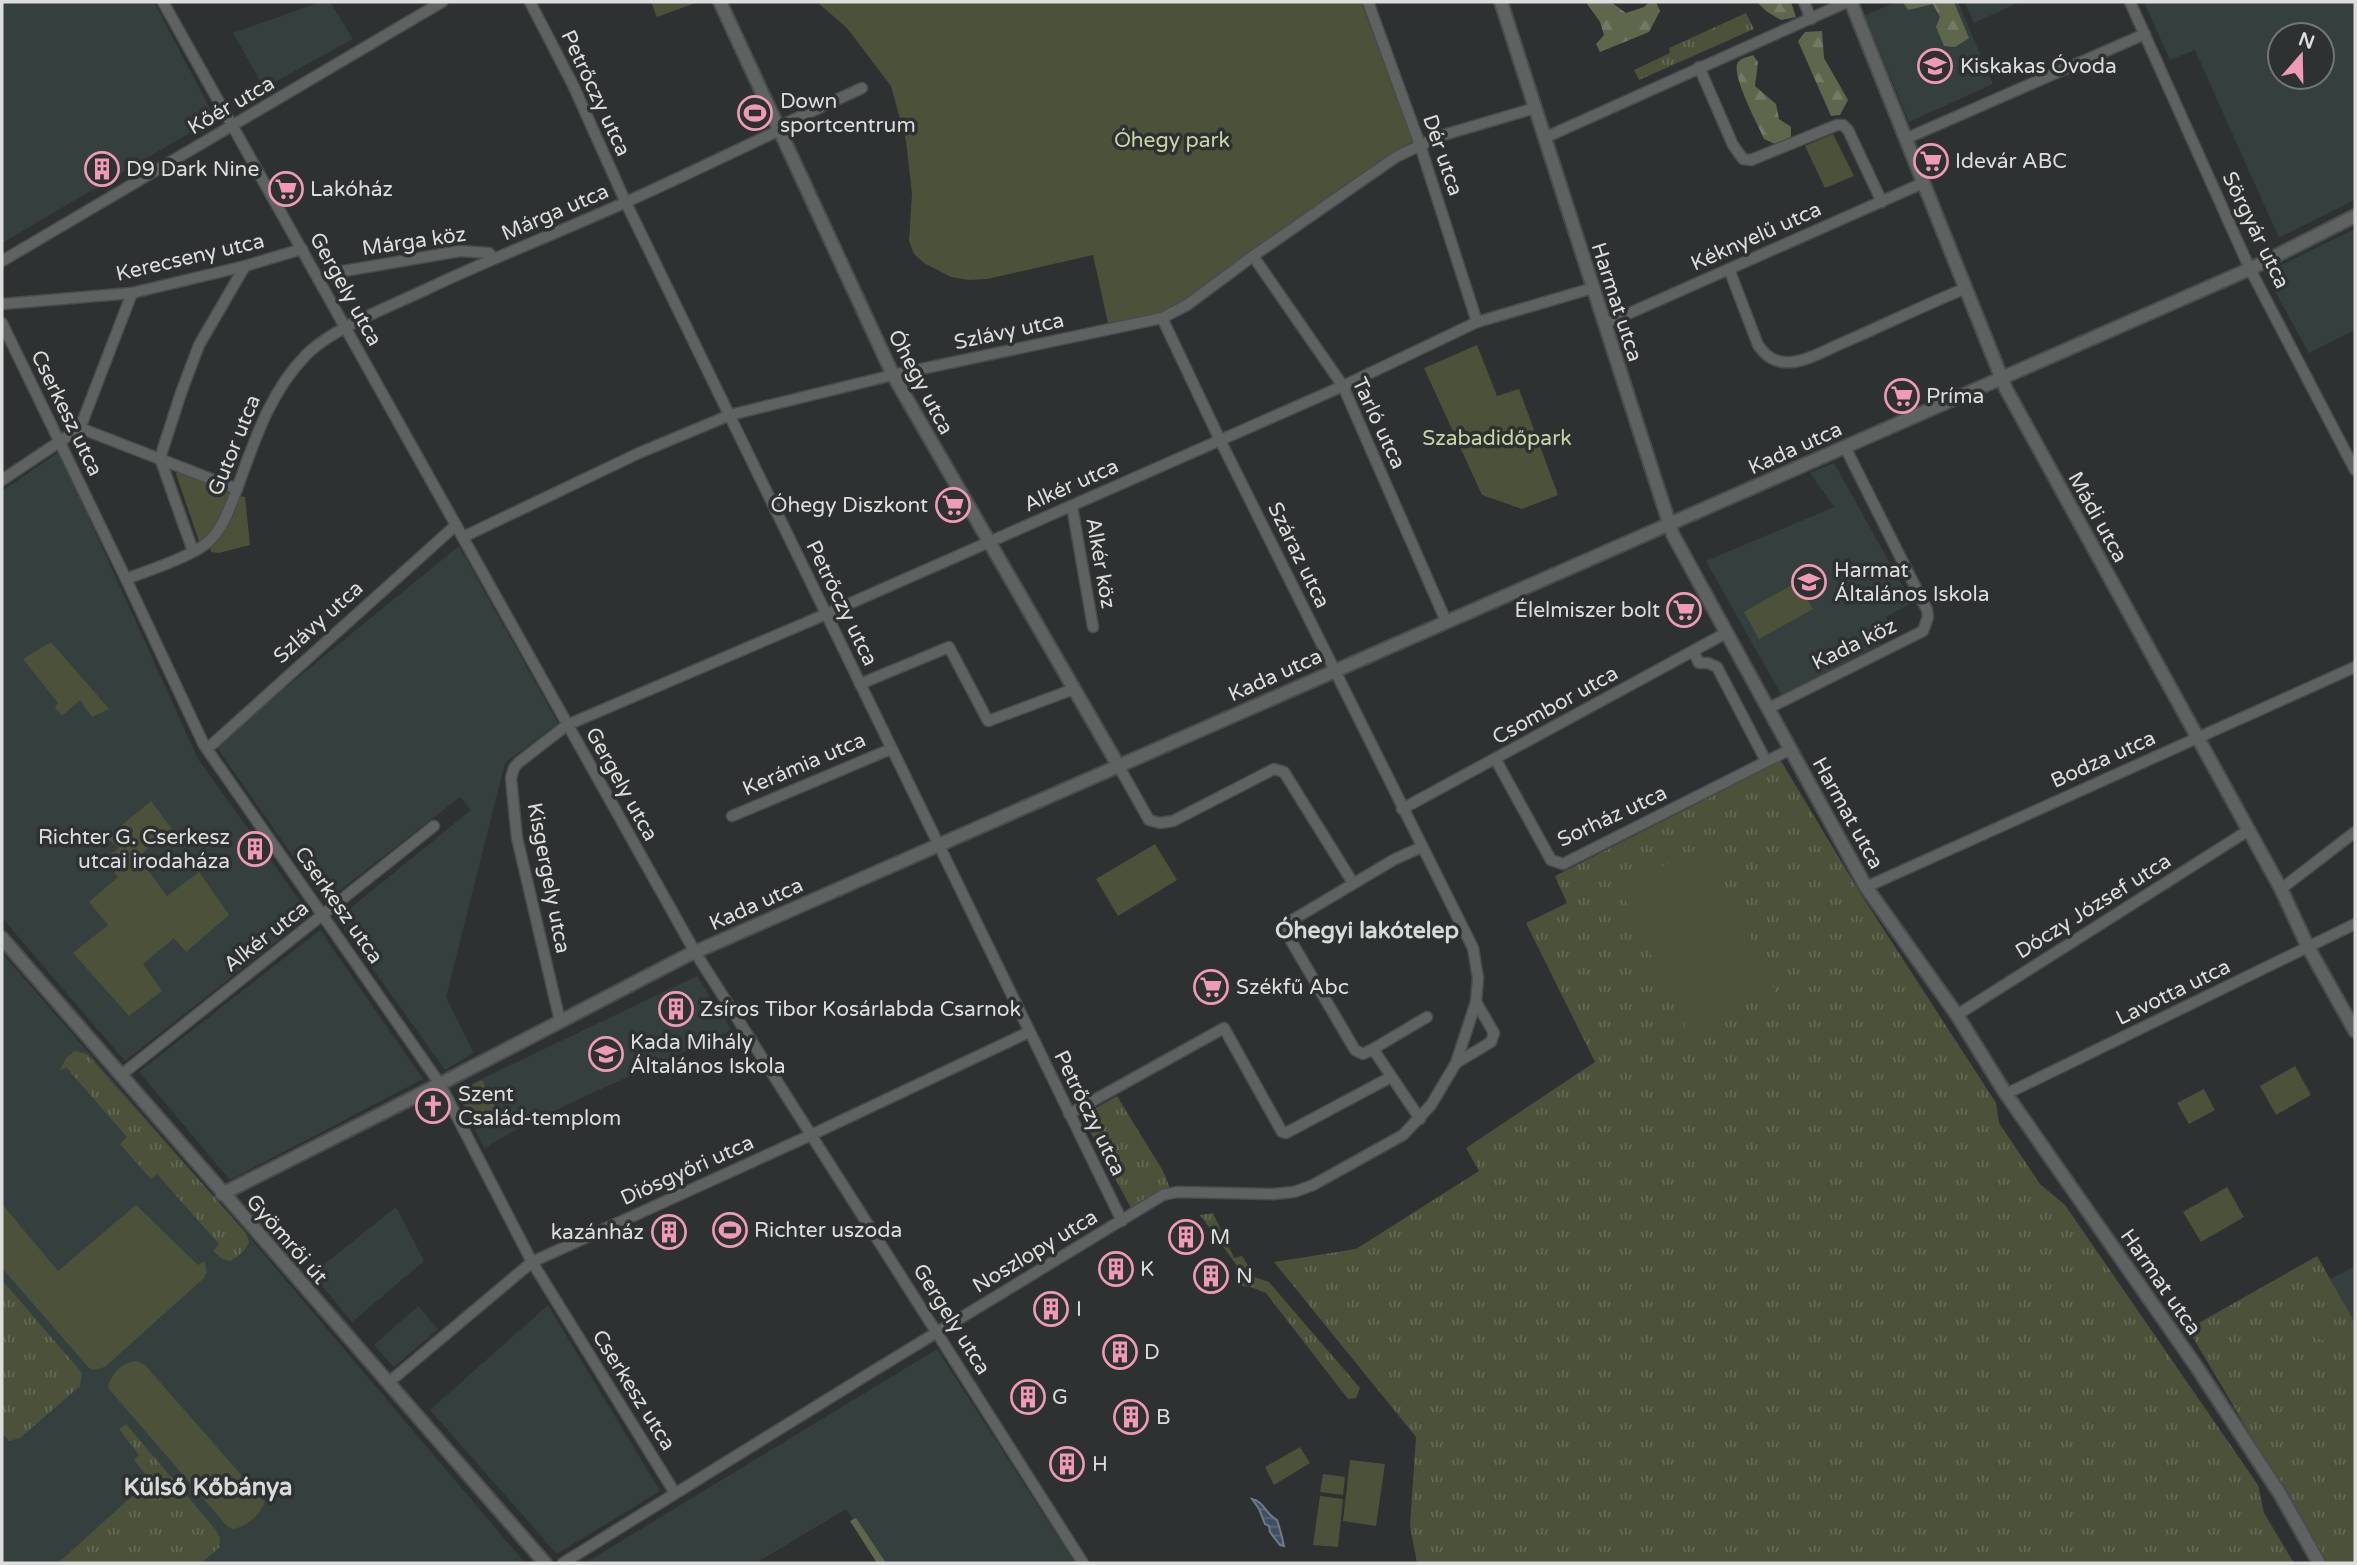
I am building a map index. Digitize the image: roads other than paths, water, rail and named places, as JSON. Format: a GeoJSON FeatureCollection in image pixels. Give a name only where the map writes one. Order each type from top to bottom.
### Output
{"type":"FeatureCollection","features":[{"type":"Feature","properties":{"kind":"street","name":"Gergely utca"},"geometry":{"type":"LineString","coordinates":[[163,2],[695,952],[1083,1563]]}},
{"type":"Feature","properties":{"kind":"street","name":"Kőér utca"},"geometry":{"type":"LineString","coordinates":[[2,261],[442,2]]}},
{"type":"Feature","properties":{"kind":"street","name":"Petrőczy utca"},"geometry":{"type":"LineString","coordinates":[[530,2],[573,85],[626,202],[1122,1221]]}},
{"type":"Feature","properties":{"kind":"street","name":"Óhegy utca"},"geometry":{"type":"LineString","coordinates":[[720,2],[893,375],[1118,765]]}},
{"type":"Feature","properties":{"kind":"street","name":"Dér utca"},"geometry":{"type":"LineString","coordinates":[[1368,2],[1420,145],[1477,322]]}},
{"type":"Feature","properties":{"kind":"street","name":"Harmat utca"},"geometry":{"type":"LineString","coordinates":[[1501,2],[1673,535],[1866,887],[1957,1015],[2006,1094],[2196,1366],[2280,1494],[2319,1563]]}},
{"type":"Feature","properties":{"kind":"street"},"geometry":{"type":"LineString","coordinates":[[1804,2],[1811,19]]}},
{"type":"Feature","properties":{"kind":"street"},"geometry":{"type":"LineString","coordinates":[[1544,138],[1849,2]]}},
{"type":"Feature","properties":{"kind":"street","name":"Mádi utca"},"geometry":{"type":"LineString","coordinates":[[1849,2],[2001,379],[2249,830],[2308,947],[2355,1031]]}},
{"type":"Feature","properties":{"kind":"street","name":"Sörgyár utca"},"geometry":{"type":"LineString","coordinates":[[2130,2],[2250,268],[2355,470]]}},
{"type":"Feature","properties":{"kind":"street"},"geometry":{"type":"LineString","coordinates":[[1905,139],[2145,34]]}},
{"type":"Feature","properties":{"kind":"street"},"geometry":{"type":"LineString","coordinates":[[1699,68],[1733,145],[1742,159],[1751,160],[1837,125],[1843,125],[1848,130],[1882,201]]}},
{"type":"Feature","properties":{"kind":"street","name":"Márga utca"},"geometry":{"type":"LineString","coordinates":[[345,328],[493,258],[626,202],[862,88]]}},
{"type":"Feature","properties":{"kind":"street","name":"Szlávy utca"},"geometry":{"type":"LineString","coordinates":[[463,537],[639,453],[730,415],[893,375],[1162,318],[1187,305],[1396,157],[1440,136],[1535,108]]}},
{"type":"Feature","properties":{"kind":"street","name":"Kéknyelű utca"},"geometry":{"type":"LineString","coordinates":[[1605,324],[1923,183]]}},
{"type":"Feature","properties":{"kind":"street","name":"Kada utca"},"geometry":{"type":"LineString","coordinates":[[222,1194],[695,952],[2001,379],[2250,268],[2355,216]]}},
{"type":"Feature","properties":{"kind":"street","name":"Kerecseny utca"},"geometry":{"type":"LineString","coordinates":[[2,304],[131,293],[245,266],[302,249]]}},
{"type":"Feature","properties":{"kind":"street","name":"Márga köz"},"geometry":{"type":"LineString","coordinates":[[338,272],[460,251],[489,253],[493,258]]}},
{"type":"Feature","properties":{"kind":"street","name":"Tarló utca"},"geometry":{"type":"LineString","coordinates":[[1253,256],[1343,386],[1446,621]]}},
{"type":"Feature","properties":{"kind":"street"},"geometry":{"type":"LineString","coordinates":[[193,551],[160,458],[200,345],[245,266]]}},
{"type":"Feature","properties":{"kind":"street"},"geometry":{"type":"LineString","coordinates":[[1729,269],[1758,345],[1765,354],[1785,363],[1825,350],[1964,289]]}},
{"type":"Feature","properties":{"kind":"street","name":"Alkér utca"},"geometry":{"type":"LineString","coordinates":[[567,725],[1343,386],[1477,322],[1593,288]]}},
{"type":"Feature","properties":{"kind":"street"},"geometry":{"type":"LineString","coordinates":[[2,480],[80,428],[131,293]]}},
{"type":"Feature","properties":{"kind":"street","name":"Száraz utca"},"geometry":{"type":"LineString","coordinates":[[1162,318],[1402,809]]}},
{"type":"Feature","properties":{"kind":"street","name":"Cserkesz utca"},"geometry":{"type":"LineString","coordinates":[[2,323],[207,749],[440,1084],[532,1262],[675,1493]]}},
{"type":"Feature","properties":{"kind":"street","name":"Gutor utca"},"geometry":{"type":"LineString","coordinates":[[126,579],[209,542],[220,527],[266,412],[277,392],[307,354],[345,328]]}},
{"type":"Feature","properties":{"kind":"street"},"geometry":{"type":"LineString","coordinates":[[80,428],[236,489]]}},
{"type":"Feature","properties":{"kind":"street","name":"Kada köz"},"geometry":{"type":"LineString","coordinates":[[1769,708],[1923,631],[1928,617],[1927,610],[1845,447]]}},
{"type":"Feature","properties":{"kind":"street","name":"Alkér köz"},"geometry":{"type":"LineString","coordinates":[[1072,506],[1093,627]]}},
{"type":"Feature","properties":{"kind":"street","name":"Szlávy utca"},"geometry":{"type":"LineString","coordinates":[[207,749],[456,525]]}},
{"type":"Feature","properties":{"kind":"street","name":"Csombor utca"},"geometry":{"type":"LineString","coordinates":[[1402,809],[1726,633]]}},
{"type":"Feature","properties":{"kind":"street"},"geometry":{"type":"LineString","coordinates":[[860,684],[949,648],[988,721],[1074,689]]}},
{"type":"Feature","properties":{"kind":"street"},"geometry":{"type":"LineString","coordinates":[[1693,651],[1699,663],[1717,667],[1766,761]]}},
{"type":"Feature","properties":{"kind":"street","name":"Bodza utca"},"geometry":{"type":"LineString","coordinates":[[1866,887],[2355,667]]}},
{"type":"Feature","properties":{"kind":"street","name":"Kisgergely utca"},"geometry":{"type":"LineString","coordinates":[[560,1021],[517,838],[511,778],[518,763],[567,725]]}},
{"type":"Feature","properties":{"kind":"street","name":"Kerámia utca"},"geometry":{"type":"LineString","coordinates":[[732,816],[891,749]]}},
{"type":"Feature","properties":{"kind":"street","name":"Sorház utca"},"geometry":{"type":"LineString","coordinates":[[1496,760],[1551,860],[1563,864],[1791,749]]}},
{"type":"Feature","properties":{"kind":"street"},"geometry":{"type":"LineString","coordinates":[[1118,765],[1149,820],[1160,823],[1173,821],[1274,769],[1284,772],[1353,883]]}},
{"type":"Feature","properties":{"kind":"street","name":"Noszlopy utca"},"geometry":{"type":"LineString","coordinates":[[563,1563],[1163,1195],[1177,1192],[1294,1192],[1313,1185],[1403,1135],[1431,1105],[1456,1063],[1476,1002],[1478,978],[1473,948],[1402,809]]}},
{"type":"Feature","properties":{"kind":"street","name":"Alkér utca"},"geometry":{"type":"LineString","coordinates":[[121,1075],[433,826]]}},
{"type":"Feature","properties":{"kind":"street","name":"Dóczy József utca"},"geometry":{"type":"LineString","coordinates":[[1957,1015],[2249,830]]}},
{"type":"Feature","properties":{"kind":"street"},"geometry":{"type":"LineString","coordinates":[[2281,889],[2355,832]]}},
{"type":"Feature","properties":{"kind":"street"},"geometry":{"type":"LineString","coordinates":[[1422,847],[1395,859],[1289,922],[1286,934],[1355,1050],[1363,1054],[1427,1017]]}},
{"type":"Feature","properties":{"kind":"street","name":"Lavotta utca"},"geometry":{"type":"LineString","coordinates":[[2006,1094],[2355,924]]}},
{"type":"Feature","properties":{"kind":"street","name":"Gyömrői út"},"geometry":{"type":"LineString","coordinates":[[2,938],[545,1563]]}},
{"type":"Feature","properties":{"kind":"street","name":"Noszlopy utca"},"geometry":{"type":"LineString","coordinates":[[1456,1063],[1491,1042],[1493,1033],[1476,1002]]}},
{"type":"Feature","properties":{"kind":"street"},"geometry":{"type":"LineString","coordinates":[[1069,1114],[1224,1028],[1282,1132],[1286,1133],[1391,1076]]}},
{"type":"Feature","properties":{"kind":"street","name":"Diósgyőri utca"},"geometry":{"type":"LineString","coordinates":[[388,1383],[532,1262],[1029,1032]]}},
{"type":"Feature","properties":{"kind":"street"},"geometry":{"type":"LineString","coordinates":[[1373,1049],[1420,1119]]}},
{"type":"Feature","properties":{"kind":"water"},"geometry":{"type":"Polygon","coordinates":[[[1252,1499],[1259,1502],[1277,1520],[1284,1546],[1280,1545],[1270,1532],[1252,1499]]]}},
{"type":"Feature","properties":{"kind":"place","name":"Kiskakas Óvoda"},"geometry":{"type":"Point","coordinates":[1935,66]}},
{"type":"Feature","properties":{"kind":"place","name":"Down sportcentrum"},"geometry":{"type":"Point","coordinates":[755,113]}},
{"type":"Feature","properties":{"kind":"place","name":"Idevár ABC"},"geometry":{"type":"Point","coordinates":[1931,161]}},
{"type":"Feature","properties":{"kind":"place","name":"D9 Dark Nine"},"geometry":{"type":"Point","coordinates":[102,169]}},
{"type":"Feature","properties":{"kind":"place","name":"Lakóház"},"geometry":{"type":"Point","coordinates":[286,189]}},
{"type":"Feature","properties":{"kind":"place","name":"Príma"},"geometry":{"type":"Point","coordinates":[1902,396]}},
{"type":"Feature","properties":{"kind":"place","name":"Óhegy Diszkont"},"geometry":{"type":"Point","coordinates":[953,505]}},
{"type":"Feature","properties":{"kind":"place","name":"Harmat Általános Iskola"},"geometry":{"type":"Point","coordinates":[1809,582]}},
{"type":"Feature","properties":{"kind":"place","name":"Élelmiszer bolt"},"geometry":{"type":"Point","coordinates":[1684,610]}},
{"type":"Feature","properties":{"kind":"place","name":"Richter G. Cserkesz utcai irodaháza"},"geometry":{"type":"Point","coordinates":[255,849]}},
{"type":"Feature","properties":{"kind":"place","name":"Székfű Abc"},"geometry":{"type":"Point","coordinates":[1211,987]}},
{"type":"Feature","properties":{"kind":"place","name":"Zsíros Tibor Kosárlabda Csarnok"},"geometry":{"type":"Point","coordinates":[676,1009]}},
{"type":"Feature","properties":{"kind":"place","name":"Kada Mihály Általános Iskola"},"geometry":{"type":"Point","coordinates":[606,1054]}},
{"type":"Feature","properties":{"kind":"place","name":"Szent Család-templom"},"geometry":{"type":"Point","coordinates":[433,1106]}},
{"type":"Feature","properties":{"kind":"place","name":"Richter uszoda"},"geometry":{"type":"Point","coordinates":[730,1230]}},
{"type":"Feature","properties":{"kind":"place","name":"kazánház"},"geometry":{"type":"Point","coordinates":[669,1232]}},
{"type":"Feature","properties":{"kind":"place","name":"M"},"geometry":{"type":"Point","coordinates":[1186,1237]}},
{"type":"Feature","properties":{"kind":"place","name":"K"},"geometry":{"type":"Point","coordinates":[1116,1269]}},
{"type":"Feature","properties":{"kind":"place","name":"N"},"geometry":{"type":"Point","coordinates":[1211,1276]}},
{"type":"Feature","properties":{"kind":"place","name":"I"},"geometry":{"type":"Point","coordinates":[1051,1309]}},
{"type":"Feature","properties":{"kind":"place","name":"D"},"geometry":{"type":"Point","coordinates":[1120,1352]}},
{"type":"Feature","properties":{"kind":"place","name":"G"},"geometry":{"type":"Point","coordinates":[1028,1397]}},
{"type":"Feature","properties":{"kind":"place","name":"B"},"geometry":{"type":"Point","coordinates":[1131,1417]}},
{"type":"Feature","properties":{"kind":"place","name":"H"},"geometry":{"type":"Point","coordinates":[1067,1464]}},
{"type":"Feature","properties":{"kind":"district","name":"Óhegyi lakótelep"},"geometry":{"type":"Point","coordinates":[1367,930]}},
{"type":"Feature","properties":{"kind":"district","name":"Külső Kőbánya"},"geometry":{"type":"Point","coordinates":[208,1487]}},
{"type":"Feature","properties":{"kind":"park label","name":"Óhegy park"},"geometry":{"type":"Point","coordinates":[1172,140]}},
{"type":"Feature","properties":{"kind":"park label","name":"Szabadidőpark"},"geometry":{"type":"Point","coordinates":[1497,438]}}]}
